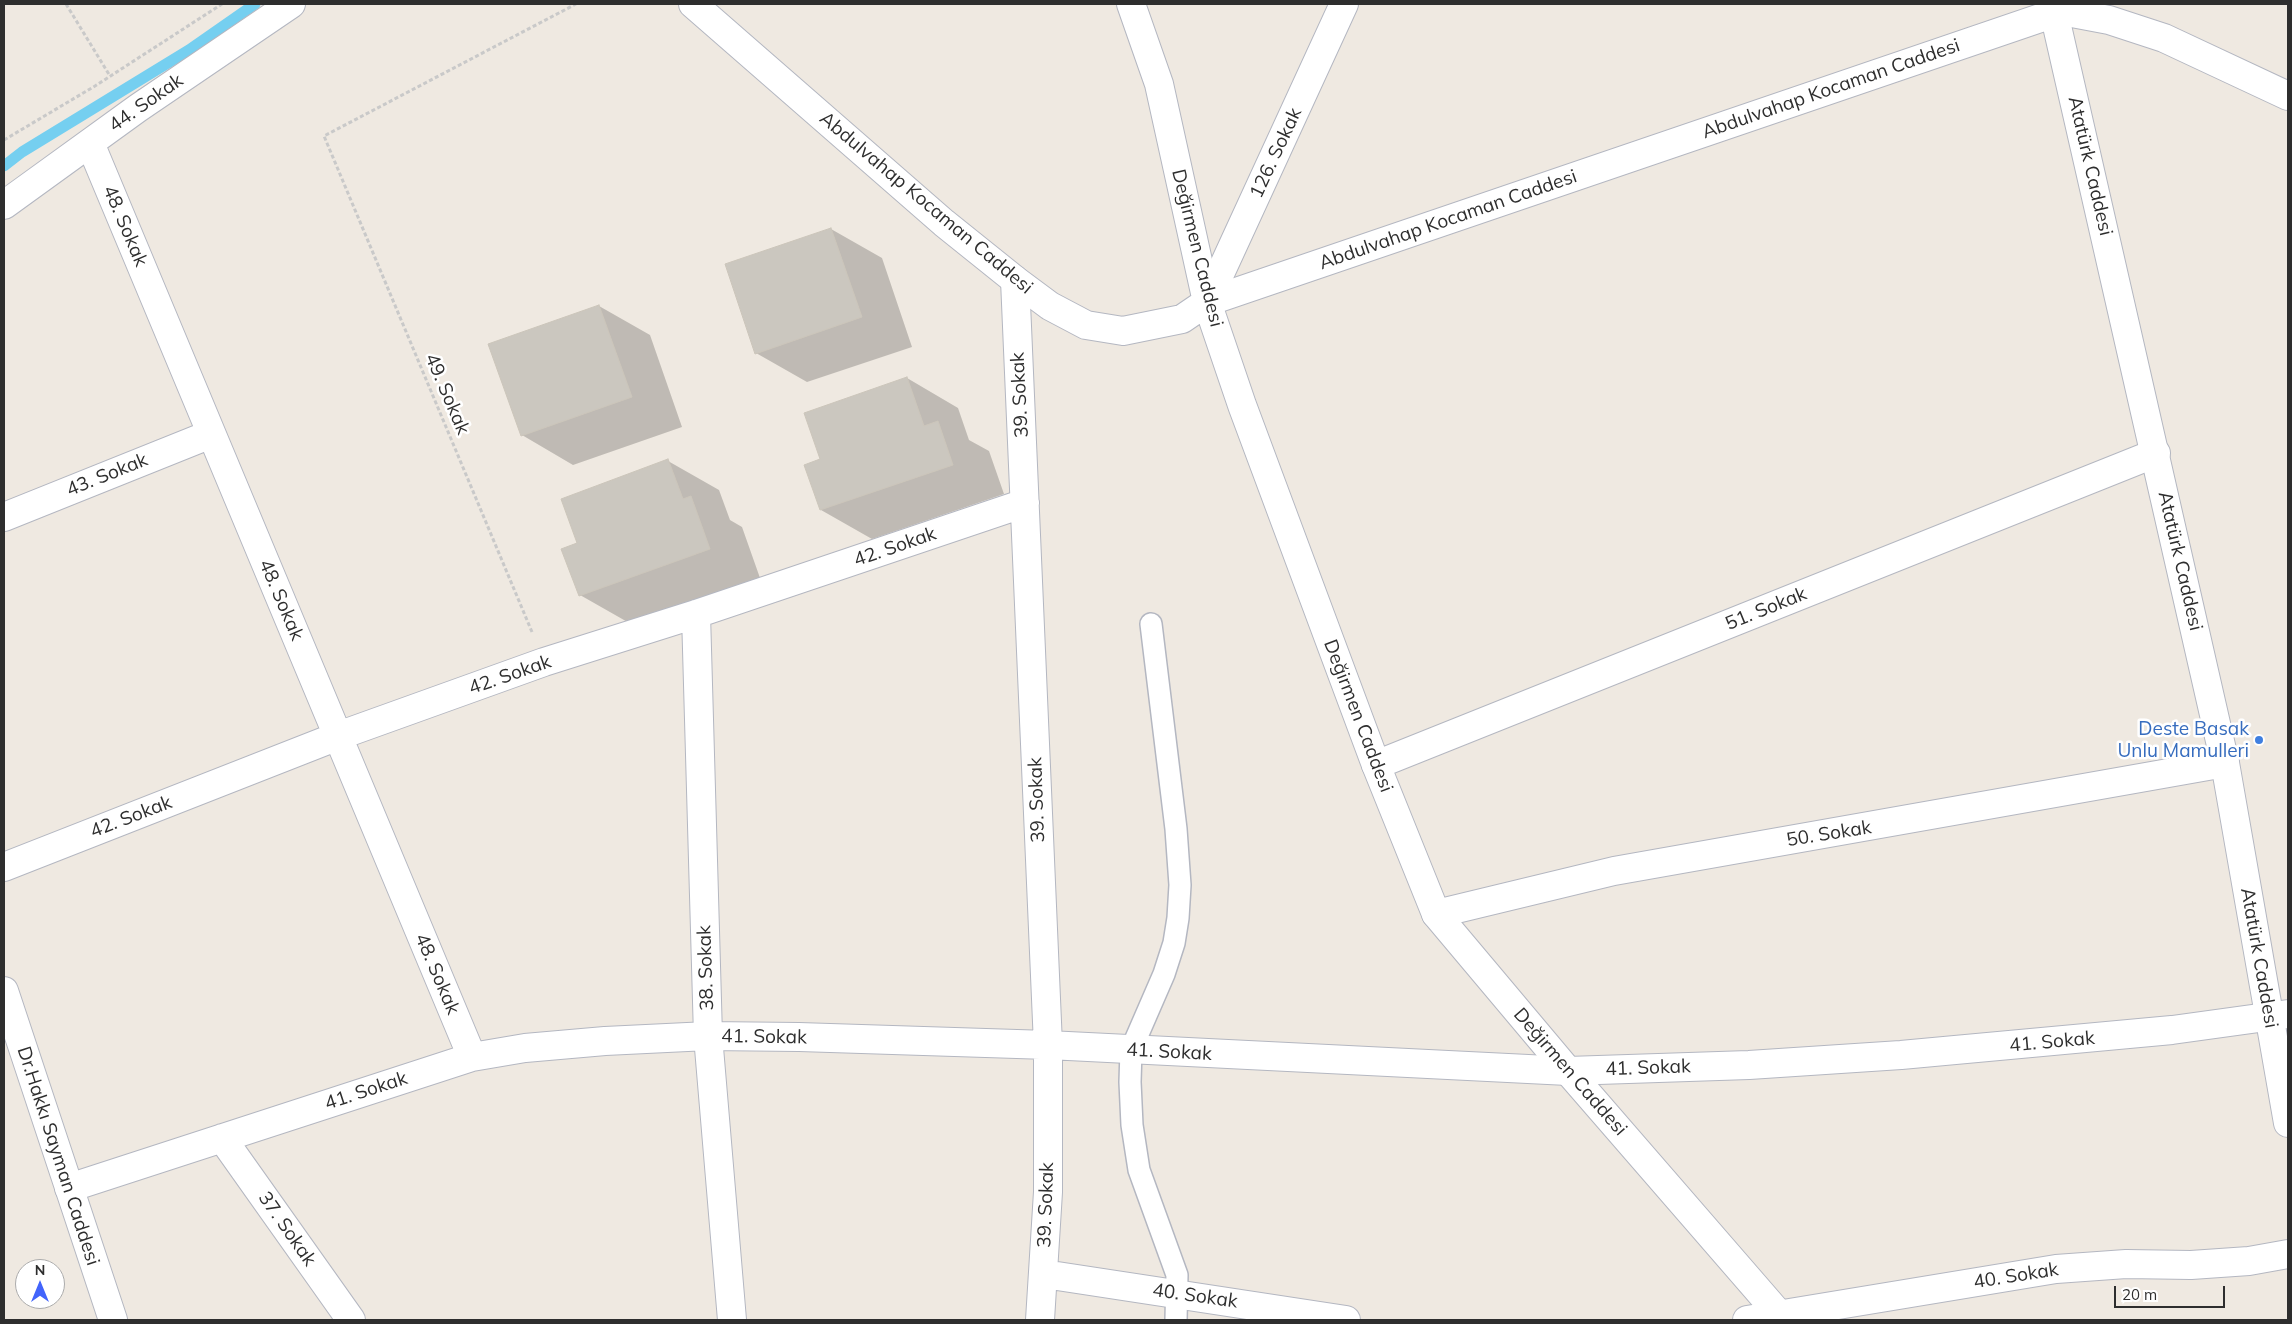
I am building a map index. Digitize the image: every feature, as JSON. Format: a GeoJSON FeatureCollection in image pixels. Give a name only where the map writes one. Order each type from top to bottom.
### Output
{"type":"FeatureCollection","features":[{"type":"Feature","properties":{"kind":"street","name":"44. Sokak"},"geometry":{"type":"LineString","coordinates":[[4,205],[138,108],[291,4]]}},
{"type":"Feature","properties":{"kind":"street","name":"Abdulvahap Kocaman Caddesi"},"geometry":{"type":"LineString","coordinates":[[693,4],[944,223],[1015,280],[1050,306],[1086,325],[1123,331],[1182,319],[1207,302],[2054,8],[2109,20],[2164,38],[2288,96]]}},
{"type":"Feature","properties":{"kind":"street","name":"Değirmen Caddesi"},"geometry":{"type":"LineString","coordinates":[[1131,4],[1160,84],[1207,302],[1242,405],[1376,765],[1436,914],[1568,1071],[1782,1318]]}},
{"type":"Feature","properties":{"kind":"street","name":"126. Sokak"},"geometry":{"type":"LineString","coordinates":[[1207,302],[1344,4]]}},
{"type":"Feature","properties":{"kind":"street","name":"Atatürk Caddesi"},"geometry":{"type":"LineString","coordinates":[[2054,8],[2225,763],[2278,1015],[2288,1123]]}},
{"type":"Feature","properties":{"kind":"street","name":"48. Sokak"},"geometry":{"type":"LineString","coordinates":[[90,143],[472,1057]]}},
{"type":"Feature","properties":{"kind":"street","name":"39. Sokak"},"geometry":{"type":"LineString","coordinates":[[1015,280],[1048,1045],[1048,1192],[1040,1320]]}},
{"type":"Feature","properties":{"kind":"street","name":"43. Sokak"},"geometry":{"type":"LineString","coordinates":[[4,517],[211,434]]}},
{"type":"Feature","properties":{"kind":"street","name":"51. Sokak"},"geometry":{"type":"LineString","coordinates":[[1376,765],[2156,453]]}},
{"type":"Feature","properties":{"kind":"street","name":"42. Sokak"},"geometry":{"type":"LineString","coordinates":[[4,867],[338,736],[544,662],[696,614],[1025,503]]}},
{"type":"Feature","properties":{"kind":"street","name":"38. Sokak"},"geometry":{"type":"LineString","coordinates":[[696,614],[708,1036],[732,1320]]}},
{"type":"Feature","properties":{"kind":"street","name":"50. Sokak"},"geometry":{"type":"LineString","coordinates":[[1436,914],[1614,871],[2225,763]]}},
{"type":"Feature","properties":{"kind":"street","name":"Dr.Hakkı Sayman Caddesi"},"geometry":{"type":"LineString","coordinates":[[4,991],[113,1320]]}},
{"type":"Feature","properties":{"kind":"street","name":"41. Sokak"},"geometry":{"type":"LineString","coordinates":[[69,1188],[472,1057],[525,1048],[605,1041],[708,1036],[799,1037],[1048,1045],[1568,1071],[1749,1065],[1901,1055],[2172,1030],[2278,1015]]}},
{"type":"Feature","properties":{"kind":"street","name":"37. Sokak"},"geometry":{"type":"LineString","coordinates":[[222,1138],[351,1320]]}},
{"type":"Feature","properties":{"kind":"street","name":"40. Sokak"},"geometry":{"type":"LineString","coordinates":[[1747,1320],[1782,1318],[2056,1269],[2126,1264],[2200,1264],[2249,1261],[2288,1254]]}},
{"type":"Feature","properties":{"kind":"street","name":"40. Sokak"},"geometry":{"type":"LineString","coordinates":[[1044,1274],[1346,1320]]}},
{"type":"Feature","properties":{"kind":"lane"},"geometry":{"type":"LineString","coordinates":[[1151,624],[1176,829],[1180,885],[1174,943],[1164,974],[1131,1050],[1130,1082],[1132,1125],[1139,1170],[1177,1275],[1176,1320]]}},
{"type":"Feature","properties":{"kind":"path"},"geometry":{"type":"LineString","coordinates":[[66,4],[110,76]]}},
{"type":"Feature","properties":{"kind":"path"},"geometry":{"type":"LineString","coordinates":[[4,140],[110,76],[222,4]]}},
{"type":"Feature","properties":{"kind":"path","name":"49. Sokak"},"geometry":{"type":"LineString","coordinates":[[544,662],[324,136],[576,4]]}},
{"type":"Feature","properties":{"kind":"building"},"geometry":{"type":"Polygon","coordinates":[[[831,228],[862,317],[755,354],[725,264],[831,228]]]}},
{"type":"Feature","properties":{"kind":"building"},"geometry":{"type":"Polygon","coordinates":[[[599,305],[632,397],[521,436],[488,344],[599,305]]]}},
{"type":"Feature","properties":{"kind":"building"},"geometry":{"type":"Polygon","coordinates":[[[907,377],[924,426],[938,421],[953,465],[820,510],[804,465],[820,459],[804,413],[907,377]]]}},
{"type":"Feature","properties":{"kind":"building"},"geometry":{"type":"Polygon","coordinates":[[[668,459],[683,499],[691,496],[710,549],[579,596],[561,549],[577,543],[561,499],[668,459]]]}},
{"type":"Feature","properties":{"kind":"waterway"},"geometry":{"type":"LineString","coordinates":[[4,166],[22,152],[189,50],[255,4]]}},
{"type":"Feature","properties":{"kind":"place","name":"Deste Basak Unlu Mamulleri"},"geometry":{"type":"Point","coordinates":[2259,740]}}]}
